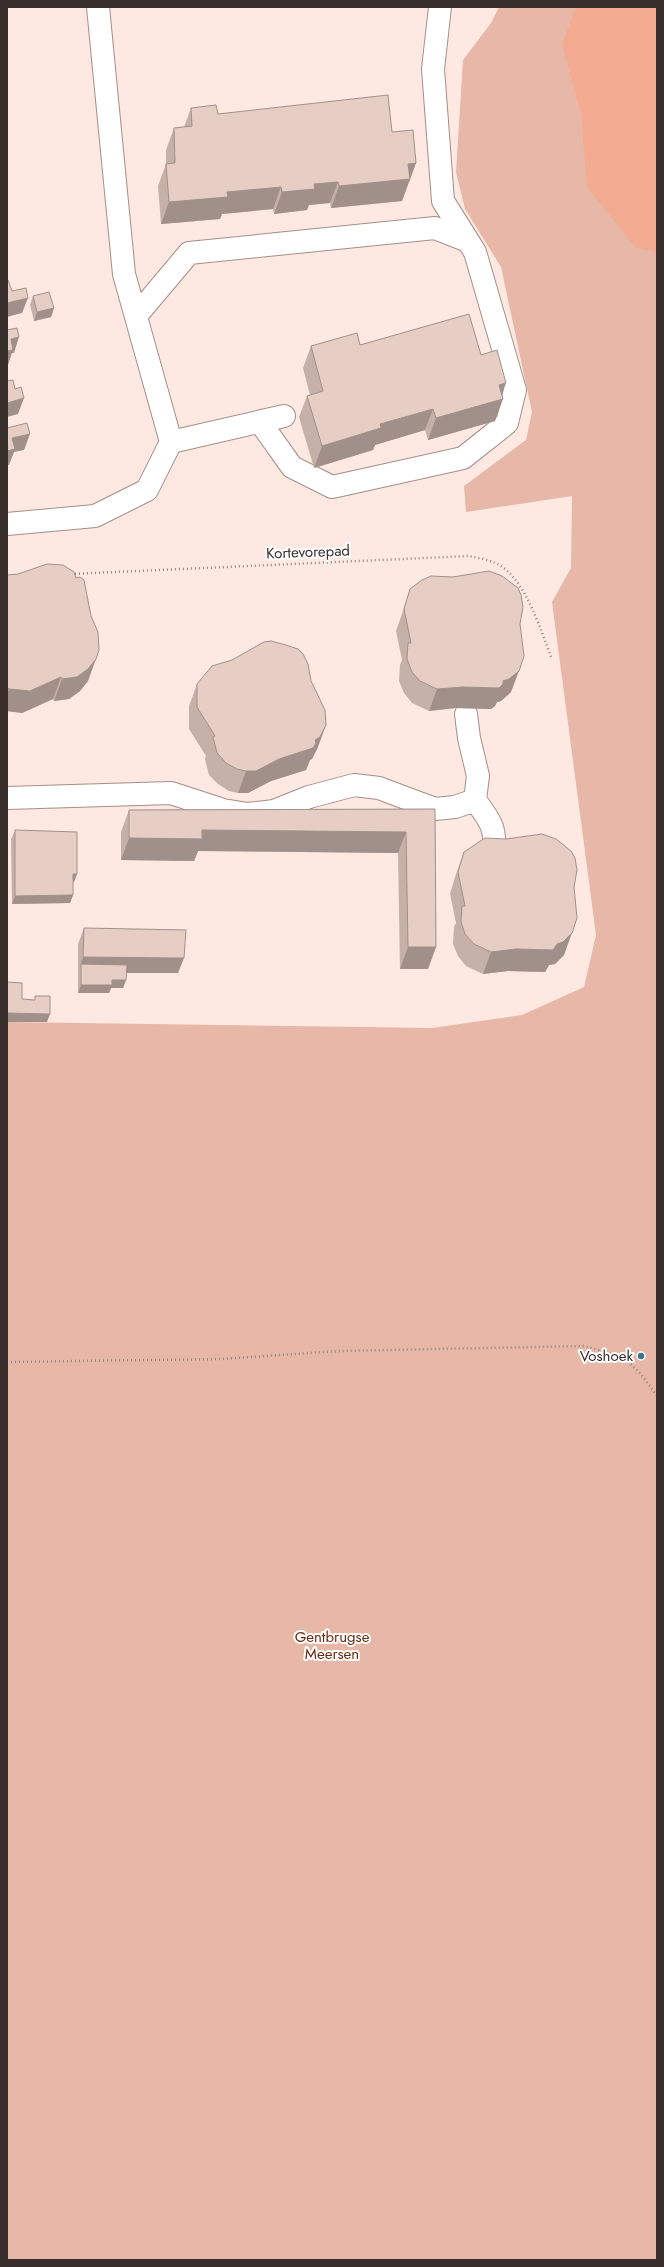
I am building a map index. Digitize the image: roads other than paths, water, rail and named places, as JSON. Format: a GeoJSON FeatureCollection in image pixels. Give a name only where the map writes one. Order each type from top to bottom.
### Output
{"type":"FeatureCollection","features":[{"type":"Feature","properties":{"kind":"lane"},"geometry":{"type":"LineString","coordinates":[[7,524],[95,516],[147,490],[171,442],[124,274],[98,7]]}},
{"type":"Feature","properties":{"kind":"lane"},"geometry":{"type":"LineString","coordinates":[[260,422],[292,467],[332,487],[463,458],[507,423],[515,390],[475,252],[443,202],[433,69],[440,7]]}},
{"type":"Feature","properties":{"kind":"lane"},"geometry":{"type":"LineString","coordinates":[[136,316],[189,253],[435,228],[468,241]]}},
{"type":"Feature","properties":{"kind":"lane"},"geometry":{"type":"LineString","coordinates":[[171,442],[284,416]]}},
{"type":"Feature","properties":{"kind":"lane"},"geometry":{"type":"LineString","coordinates":[[466,714],[469,738],[478,776],[475,800],[490,821],[495,837],[494,856]]}},
{"type":"Feature","properties":{"kind":"lane"},"geometry":{"type":"LineString","coordinates":[[7,798],[171,793],[223,810],[248,814],[274,811],[309,796],[354,785],[379,788],[435,809],[455,807],[475,800]]}},
{"type":"Feature","properties":{"kind":"place","name":"Voshoek"},"geometry":{"type":"Point","coordinates":[641,1356]}},
{"type":"Feature","properties":{"kind":"park label","name":"Gentbrugse Meersen"},"geometry":{"type":"Point","coordinates":[332,1646]}}]}
